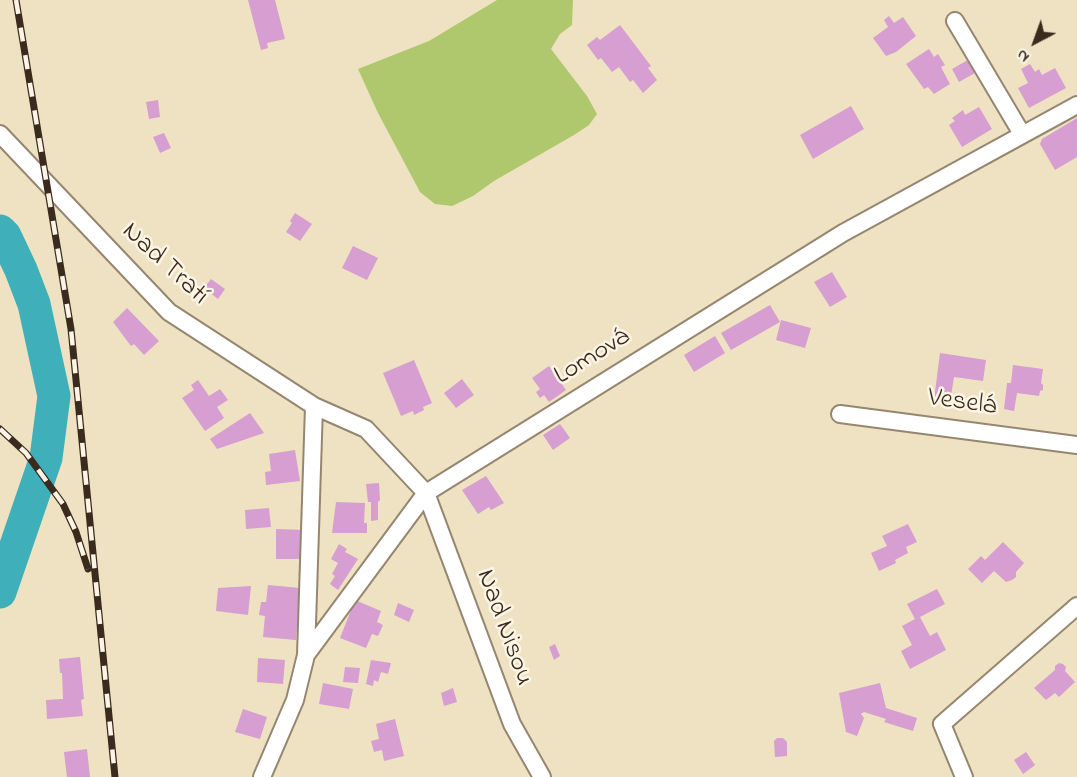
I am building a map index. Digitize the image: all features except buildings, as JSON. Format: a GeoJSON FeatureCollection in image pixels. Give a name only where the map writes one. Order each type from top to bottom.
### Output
{"type":"FeatureCollection","features":[{"type":"Feature","properties":{"kind":"street"},"geometry":{"type":"LineString","coordinates":[[955,21],[1022,134]]}},
{"type":"Feature","properties":{"kind":"street","name":"Lomová"},"geometry":{"type":"LineString","coordinates":[[262,777],[295,699],[306,655],[426,492],[843,233],[1077,105]]}},
{"type":"Feature","properties":{"kind":"street","name":"Nad Tratí"},"geometry":{"type":"LineString","coordinates":[[0,134],[169,312],[314,406],[366,429],[426,492]]}},
{"type":"Feature","properties":{"kind":"street"},"geometry":{"type":"LineString","coordinates":[[306,655],[314,406]]}},
{"type":"Feature","properties":{"kind":"street","name":"Veselá"},"geometry":{"type":"LineString","coordinates":[[840,414],[1077,445]]}},
{"type":"Feature","properties":{"kind":"street","name":"Nad Nisou"},"geometry":{"type":"LineString","coordinates":[[426,492],[512,724],[542,777]]}},
{"type":"Feature","properties":{"kind":"street"},"geometry":{"type":"LineString","coordinates":[[964,777],[942,724],[1077,606]]}},
{"type":"Feature","properties":{"kind":"green space"},"geometry":{"type":"Polygon","coordinates":[[[497,0],[573,0],[572,25],[560,34],[551,49],[587,96],[597,114],[589,125],[574,135],[494,181],[473,196],[452,206],[435,204],[420,192],[378,113],[358,69],[429,41],[497,0]]]}},
{"type":"Feature","properties":{"kind":"waterway"},"geometry":{"type":"LineString","coordinates":[[0,231],[5,236],[21,270],[34,304],[54,396],[46,458],[0,592]]}},
{"type":"Feature","properties":{"kind":"railway"},"geometry":{"type":"LineString","coordinates":[[16,0],[71,329],[115,777]]}},
{"type":"Feature","properties":{"kind":"railway"},"geometry":{"type":"LineString","coordinates":[[0,429],[26,453],[63,504],[76,532],[88,569]]}}]}
